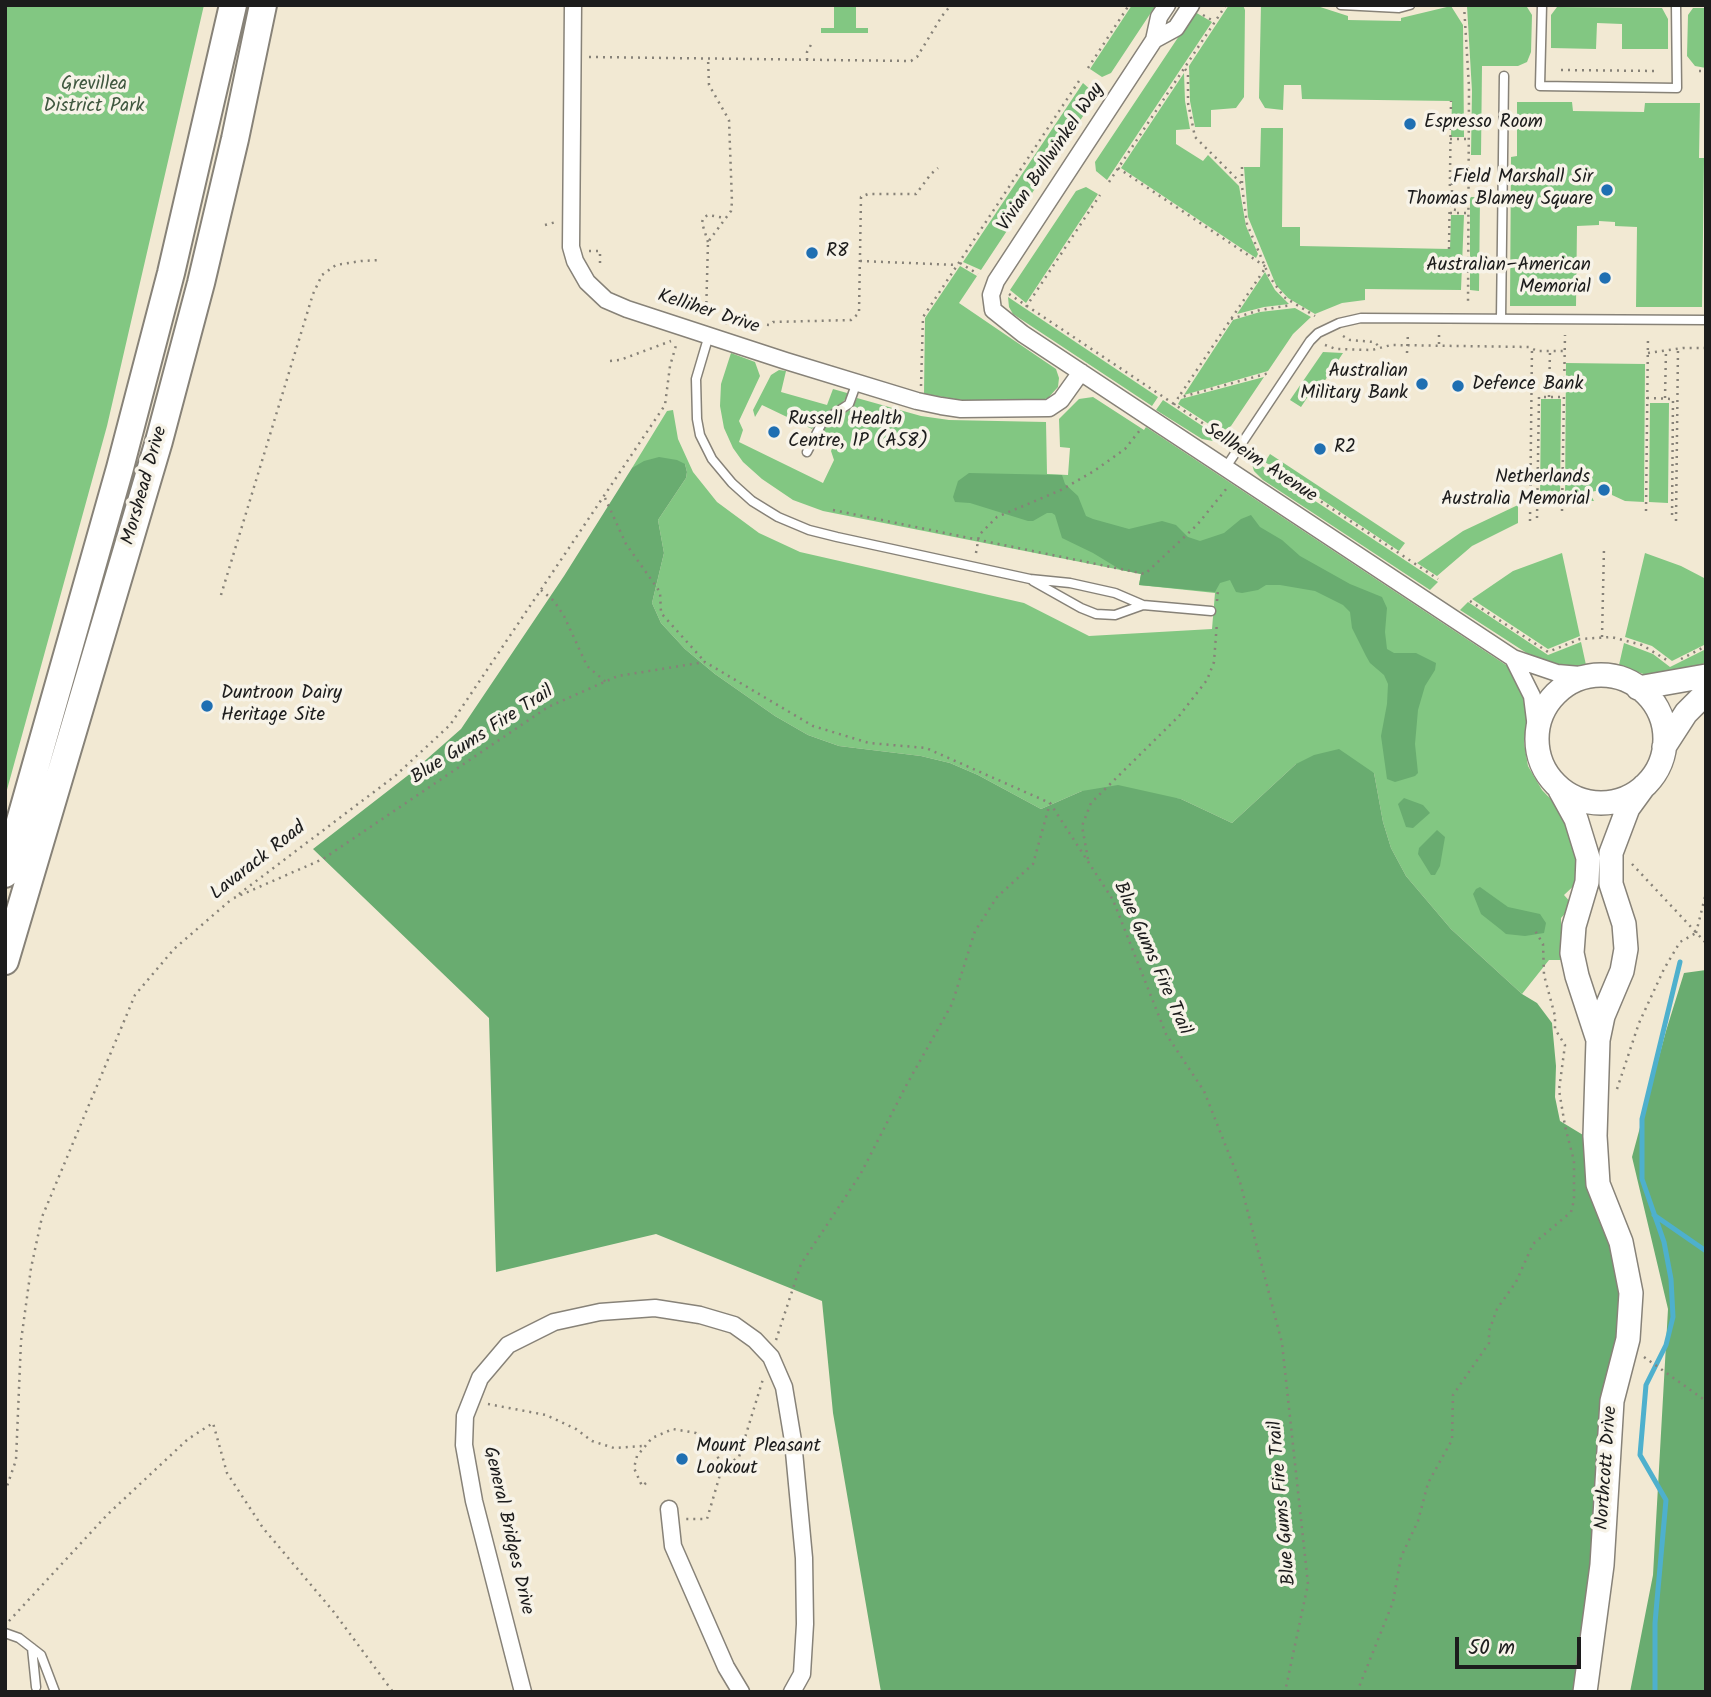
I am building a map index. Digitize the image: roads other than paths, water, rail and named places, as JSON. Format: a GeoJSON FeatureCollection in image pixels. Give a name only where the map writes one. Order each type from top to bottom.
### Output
{"type":"FeatureCollection","features":[{"type":"Feature","properties":{"kind":"main road","name":"Morshead Drive"},"geometry":{"type":"LineString","coordinates":[[5,874],[109,509],[161,312],[198,166],[233,5]]}},
{"type":"Feature","properties":{"kind":"main road","name":"Morshead Drive"},"geometry":{"type":"LineString","coordinates":[[5,961],[159,441],[204,270],[263,5]]}},
{"type":"Feature","properties":{"kind":"street","name":"Kelliher Drive"},"geometry":{"type":"LineString","coordinates":[[572,5],[571,240],[575,261],[587,282],[606,300],[627,309],[710,329],[856,382],[941,406],[1037,410],[1052,407],[1061,400],[1081,372]]}},
{"type":"Feature","properties":{"kind":"street","name":"Vivian Bullwinkel Way"},"geometry":{"type":"LineString","coordinates":[[991,301],[995,284],[1004,268],[1154,40],[1159,17],[1167,5]]}},
{"type":"Feature","properties":{"kind":"street","name":"Vivian Bullwinkel Way"},"geometry":{"type":"LineString","coordinates":[[1154,40],[1176,28],[1194,8]]}},
{"type":"Feature","properties":{"kind":"street","name":"Sellheim Avenue"},"geometry":{"type":"LineString","coordinates":[[991,301],[998,316],[1513,658],[1557,673],[1592,676]]}},
{"type":"Feature","properties":{"kind":"street","name":"Sellheim Avenue"},"geometry":{"type":"LineString","coordinates":[[1513,658],[1532,696],[1537,736]]}},
{"type":"Feature","properties":{"kind":"street"},"geometry":{"type":"LineString","coordinates":[[1664,747],[1661,718],[1652,701],[1638,688],[1621,679],[1592,676],[1565,687],[1551,700],[1541,717],[1537,736],[1542,765],[1558,786],[1576,798],[1595,803],[1624,799],[1644,786],[1658,766],[1664,747],[1677,724],[1706,693]]}},
{"type":"Feature","properties":{"kind":"street"},"geometry":{"type":"LineString","coordinates":[[1638,688],[1706,676]]}},
{"type":"Feature","properties":{"kind":"street","name":"Northcott Drive"},"geometry":{"type":"LineString","coordinates":[[1558,786],[1576,818],[1588,858],[1587,881],[1574,926],[1573,953],[1577,976],[1598,1040]]}},
{"type":"Feature","properties":{"kind":"street","name":"Northcott Drive"},"geometry":{"type":"LineString","coordinates":[[1585,1692],[1602,1565],[1612,1401],[1629,1339],[1631,1293],[1621,1242],[1598,1184],[1594,1136],[1598,1040],[1604,1016],[1622,971],[1626,949],[1624,924],[1610,875],[1610,862],[1614,843],[1628,808],[1644,786]]}},
{"type":"Feature","properties":{"kind":"street","name":"General Bridges Drive"},"geometry":{"type":"LineString","coordinates":[[523,1692],[474,1501],[464,1445],[465,1416],[480,1378],[508,1345],[554,1322],[600,1312],[655,1308],[700,1315],[734,1325],[755,1340],[771,1357],[784,1387],[793,1441],[804,1558],[805,1624],[802,1674],[792,1692]]}},
{"type":"Feature","properties":{"kind":"street"},"geometry":{"type":"LineString","coordinates":[[670,1514],[673,1546],[726,1667],[741,1692]]}},
{"type":"Feature","properties":{"kind":"lane"},"geometry":{"type":"LineString","coordinates":[[1341,5],[1399,8],[1410,5]]}},
{"type":"Feature","properties":{"kind":"lane"},"geometry":{"type":"LineString","coordinates":[[1542,5],[1540,86],[1677,88],[1676,5]]}},
{"type":"Feature","properties":{"kind":"lane"},"geometry":{"type":"LineString","coordinates":[[1501,319],[1504,76]]}},
{"type":"Feature","properties":{"kind":"lane"},"geometry":{"type":"LineString","coordinates":[[1231,471],[1310,341],[1332,325],[1361,318],[1706,320]]}},
{"type":"Feature","properties":{"kind":"lane"},"geometry":{"type":"LineString","coordinates":[[710,329],[696,379],[698,427],[712,459],[746,496],[778,517],[808,530],[1030,579],[1070,583],[1115,593],[1143,606],[1215,611]]}},
{"type":"Feature","properties":{"kind":"lane"},"geometry":{"type":"LineString","coordinates":[[807,452],[821,423],[849,404],[856,382]]}},
{"type":"Feature","properties":{"kind":"lane"},"geometry":{"type":"LineString","coordinates":[[1030,579],[1096,614],[1115,615],[1143,606]]}},
{"type":"Feature","properties":{"kind":"lane"},"geometry":{"type":"LineString","coordinates":[[5,1633],[19,1638],[41,1655],[55,1692]]}},
{"type":"Feature","properties":{"kind":"lane"},"geometry":{"type":"LineString","coordinates":[[32,1648],[36,1687]]}},
{"type":"Feature","properties":{"kind":"waterway"},"geometry":{"type":"LineString","coordinates":[[1655,1692],[1655,1623],[1666,1500],[1640,1455],[1646,1385],[1666,1345],[1673,1317],[1671,1279],[1664,1242],[1642,1179],[1642,1119],[1680,962]]}},
{"type":"Feature","properties":{"kind":"waterway"},"geometry":{"type":"LineString","coordinates":[[1654,1215],[1706,1251]]}},
{"type":"Feature","properties":{"kind":"place","name":"Espresso Room"},"geometry":{"type":"Point","coordinates":[1410,124]}},
{"type":"Feature","properties":{"kind":"place","name":"Field Marshall Sir Thomas Blamey Square"},"geometry":{"type":"Point","coordinates":[1607,190]}},
{"type":"Feature","properties":{"kind":"place","name":"R8"},"geometry":{"type":"Point","coordinates":[812,253]}},
{"type":"Feature","properties":{"kind":"place","name":"Australian–American Memorial"},"geometry":{"type":"Point","coordinates":[1605,278]}},
{"type":"Feature","properties":{"kind":"place","name":"Australian Military Bank"},"geometry":{"type":"Point","coordinates":[1422,384]}},
{"type":"Feature","properties":{"kind":"place","name":"Defence Bank"},"geometry":{"type":"Point","coordinates":[1458,386]}},
{"type":"Feature","properties":{"kind":"place","name":"Russell Health Centre, 1P (A58)"},"geometry":{"type":"Point","coordinates":[774,432]}},
{"type":"Feature","properties":{"kind":"place","name":"R2"},"geometry":{"type":"Point","coordinates":[1320,449]}},
{"type":"Feature","properties":{"kind":"place","name":"Netherlands Australia Memorial"},"geometry":{"type":"Point","coordinates":[1604,490]}},
{"type":"Feature","properties":{"kind":"place","name":"Duntroon Dairy Heritage Site"},"geometry":{"type":"Point","coordinates":[207,706]}},
{"type":"Feature","properties":{"kind":"place","name":"Mount Pleasant Lookout"},"geometry":{"type":"Point","coordinates":[682,1459]}},
{"type":"Feature","properties":{"kind":"park label","name":"Grevillea District Park"},"geometry":{"type":"Point","coordinates":[94,97]}}]}
